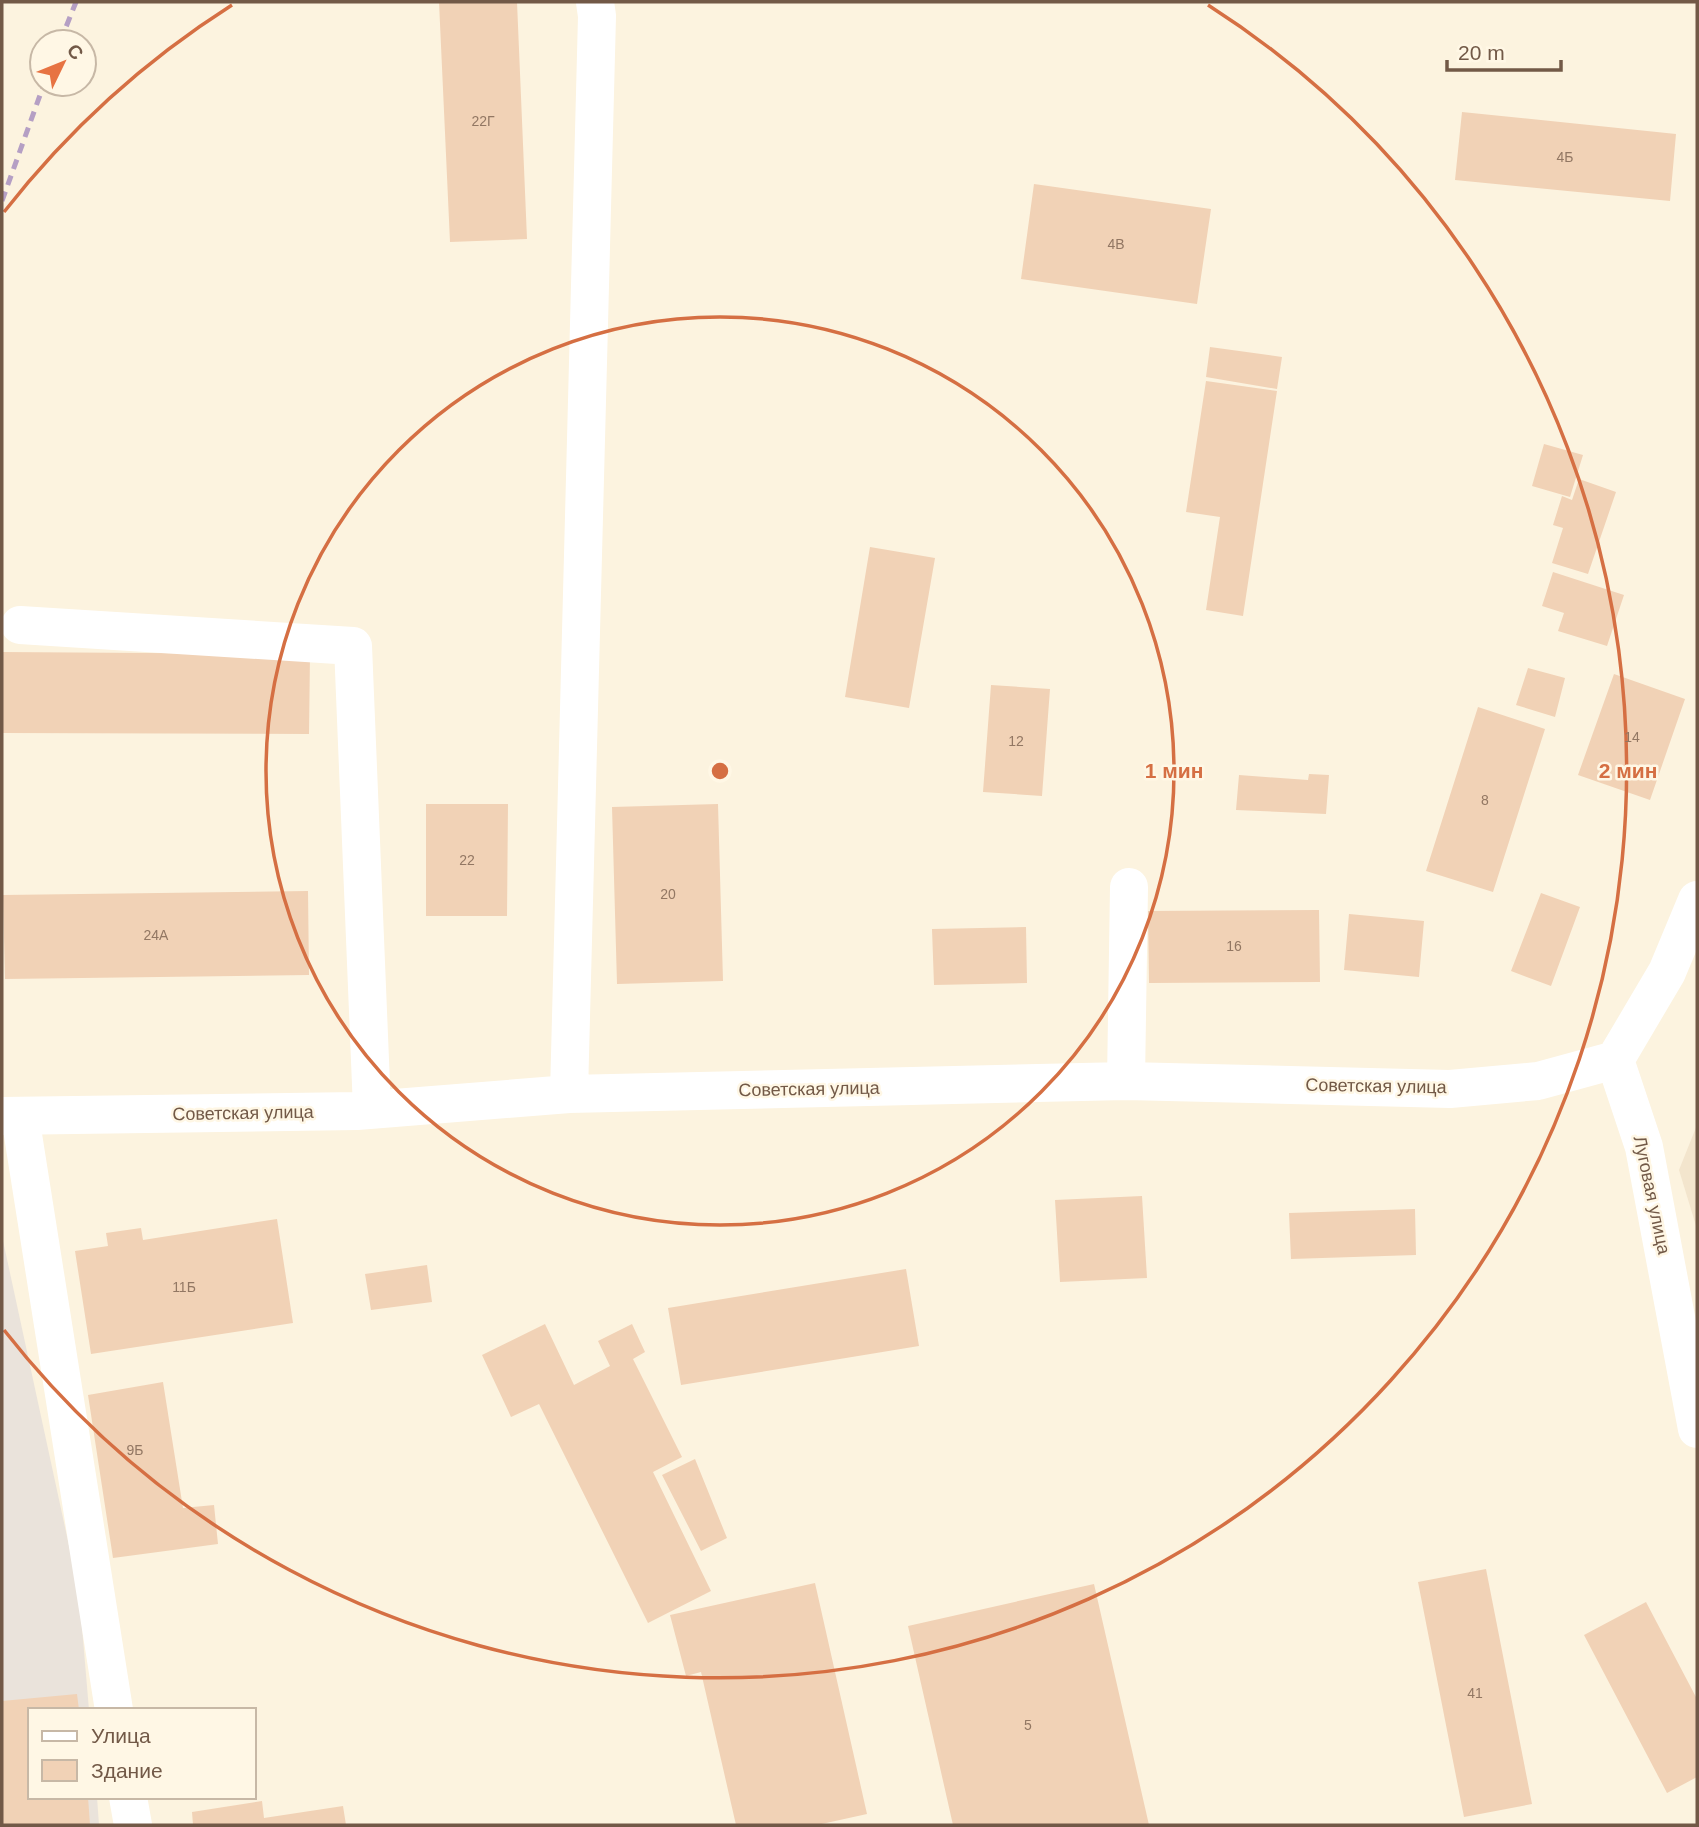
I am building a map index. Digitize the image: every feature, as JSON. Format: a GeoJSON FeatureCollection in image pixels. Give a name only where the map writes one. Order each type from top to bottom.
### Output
{"type":"FeatureCollection","features":[{"type":"Feature","properties":{"kind":"street"},"geometry":{"type":"LineString","coordinates":[[569,1094],[597,16],[594,2]]}},
{"type":"Feature","properties":{"kind":"street"},"geometry":{"type":"LineString","coordinates":[[20,625],[353,646],[372,1109]]}},
{"type":"Feature","properties":{"kind":"street"},"geometry":{"type":"LineString","coordinates":[[1126,1081],[1129,887]]}},
{"type":"Feature","properties":{"kind":"street"},"geometry":{"type":"LineString","coordinates":[[1615,1060],[1667,972],[1697,900]]}},
{"type":"Feature","properties":{"kind":"street","name":"Советская улица"},"geometry":{"type":"LineString","coordinates":[[11,1116],[357,1111],[569,1094],[1126,1081],[1450,1088],[1538,1081],[1615,1060]]}},
{"type":"Feature","properties":{"kind":"street","name":"Луговая улица"},"geometry":{"type":"LineString","coordinates":[[1615,1060],[1644,1147],[1697,1429]]}},
{"type":"Feature","properties":{"kind":"street"},"geometry":{"type":"LineString","coordinates":[[11,1116],[114,1708]]}},
{"type":"Feature","properties":{"kind":"street"},"geometry":{"type":"LineString","coordinates":[[128,1799],[133,1825]]}},
{"type":"Feature","properties":{"kind":"shaded area"},"geometry":{"type":"Polygon","coordinates":[[[1697,1125],[1697,1229],[1679,1170],[1697,1125]]]}},
{"type":"Feature","properties":{"kind":"shaded area"},"geometry":{"type":"Polygon","coordinates":[[[2,1236],[79,1592],[89,1708],[28,1708],[28,1799],[97,1799],[99,1825],[2,1825],[2,1236]]]}},
{"type":"Feature","properties":{"kind":"building"},"geometry":{"type":"Polygon","coordinates":[[[439,2],[517,2],[527,239],[450,242],[439,2]]]}},
{"type":"Feature","properties":{"kind":"building"},"geometry":{"type":"Polygon","coordinates":[[[1462,112],[1676,134],[1670,201],[1455,180],[1462,112]]]}},
{"type":"Feature","properties":{"kind":"building"},"geometry":{"type":"Polygon","coordinates":[[[1034,184],[1211,209],[1197,304],[1021,279],[1034,184]]]}},
{"type":"Feature","properties":{"kind":"building"},"geometry":{"type":"Polygon","coordinates":[[[1210,347],[1282,357],[1277,389],[1206,377],[1210,347]]]}},
{"type":"Feature","properties":{"kind":"building"},"geometry":{"type":"Polygon","coordinates":[[[1206,381],[1277,391],[1243,616],[1206,610],[1220,517],[1186,512],[1206,381]]]}},
{"type":"Feature","properties":{"kind":"building"},"geometry":{"type":"Polygon","coordinates":[[[1544,444],[1583,455],[1570,497],[1532,486],[1544,444]]]}},
{"type":"Feature","properties":{"kind":"building"},"geometry":{"type":"Polygon","coordinates":[[[1579,479],[1616,492],[1588,574],[1552,563],[1563,528],[1553,525],[1562,496],[1572,500],[1579,479]]]}},
{"type":"Feature","properties":{"kind":"building"},"geometry":{"type":"Polygon","coordinates":[[[870,547],[935,558],[909,708],[845,697],[870,547]]]}},
{"type":"Feature","properties":{"kind":"building"},"geometry":{"type":"Polygon","coordinates":[[[1553,572],[1624,595],[1607,646],[1558,631],[1564,613],[1542,606],[1553,572]]]}},
{"type":"Feature","properties":{"kind":"building"},"geometry":{"type":"Polygon","coordinates":[[[2,652],[310,654],[309,734],[2,733],[2,652]]]}},
{"type":"Feature","properties":{"kind":"building"},"geometry":{"type":"Polygon","coordinates":[[[1528,668],[1565,678],[1555,717],[1516,705],[1528,668]]]}},
{"type":"Feature","properties":{"kind":"building"},"geometry":{"type":"Polygon","coordinates":[[[1614,674],[1685,699],[1650,800],[1578,775],[1614,674]]]}},
{"type":"Feature","properties":{"kind":"building"},"geometry":{"type":"Polygon","coordinates":[[[991,685],[1050,689],[1042,796],[983,792],[991,685]]]}},
{"type":"Feature","properties":{"kind":"building"},"geometry":{"type":"Polygon","coordinates":[[[1478,707],[1545,729],[1493,892],[1426,871],[1478,707]]]}},
{"type":"Feature","properties":{"kind":"building"},"geometry":{"type":"Polygon","coordinates":[[[1309,774],[1329,775],[1326,814],[1236,810],[1239,775],[1308,780],[1309,774]]]}},
{"type":"Feature","properties":{"kind":"building"},"geometry":{"type":"Polygon","coordinates":[[[426,804],[508,804],[507,916],[426,916],[426,804]]]}},
{"type":"Feature","properties":{"kind":"building"},"geometry":{"type":"Polygon","coordinates":[[[718,804],[723,981],[617,984],[612,807],[718,804]]]}},
{"type":"Feature","properties":{"kind":"building"},"geometry":{"type":"Polygon","coordinates":[[[308,891],[309,975],[5,979],[3,895],[308,891]]]}},
{"type":"Feature","properties":{"kind":"building"},"geometry":{"type":"Polygon","coordinates":[[[1541,893],[1580,907],[1551,986],[1511,971],[1541,893]]]}},
{"type":"Feature","properties":{"kind":"building"},"geometry":{"type":"Polygon","coordinates":[[[1319,910],[1320,982],[1149,983],[1148,911],[1319,910]]]}},
{"type":"Feature","properties":{"kind":"building"},"geometry":{"type":"Polygon","coordinates":[[[1349,914],[1424,921],[1419,977],[1344,970],[1349,914]]]}},
{"type":"Feature","properties":{"kind":"building"},"geometry":{"type":"Polygon","coordinates":[[[1026,927],[1027,983],[934,985],[932,929],[1026,927]]]}},
{"type":"Feature","properties":{"kind":"building"},"geometry":{"type":"Polygon","coordinates":[[[1142,1196],[1147,1278],[1060,1282],[1055,1200],[1142,1196]]]}},
{"type":"Feature","properties":{"kind":"building"},"geometry":{"type":"Polygon","coordinates":[[[1415,1209],[1416,1255],[1291,1259],[1289,1213],[1415,1209]]]}},
{"type":"Feature","properties":{"kind":"building"},"geometry":{"type":"Polygon","coordinates":[[[277,1219],[293,1323],[91,1354],[75,1251],[108,1246],[106,1233],[141,1228],[143,1240],[277,1219]]]}},
{"type":"Feature","properties":{"kind":"building"},"geometry":{"type":"Polygon","coordinates":[[[427,1265],[432,1302],[371,1310],[365,1274],[427,1265]]]}},
{"type":"Feature","properties":{"kind":"building"},"geometry":{"type":"Polygon","coordinates":[[[906,1269],[919,1346],[681,1385],[668,1308],[906,1269]]]}},
{"type":"Feature","properties":{"kind":"building"},"geometry":{"type":"Polygon","coordinates":[[[545,1324],[574,1385],[610,1366],[598,1341],[632,1324],[645,1352],[633,1359],[682,1457],[653,1472],[711,1591],[648,1623],[539,1404],[511,1417],[482,1355],[545,1324]]]}},
{"type":"Feature","properties":{"kind":"building"},"geometry":{"type":"Polygon","coordinates":[[[163,1382],[183,1508],[214,1505],[218,1544],[113,1558],[88,1395],[163,1382]]]}},
{"type":"Feature","properties":{"kind":"building"},"geometry":{"type":"Polygon","coordinates":[[[695,1459],[727,1538],[701,1551],[662,1475],[695,1459]]]}},
{"type":"Feature","properties":{"kind":"building"},"geometry":{"type":"Polygon","coordinates":[[[1486,1569],[1532,1804],[1464,1817],[1418,1582],[1486,1569]]]}},
{"type":"Feature","properties":{"kind":"building"},"geometry":{"type":"Polygon","coordinates":[[[815,1583],[867,1814],[817,1825],[736,1825],[701,1672],[686,1676],[670,1615],[815,1583]]]}},
{"type":"Feature","properties":{"kind":"building"},"geometry":{"type":"Polygon","coordinates":[[[1094,1584],[1149,1825],[953,1825],[908,1626],[1094,1584]]]}},
{"type":"Feature","properties":{"kind":"building"},"geometry":{"type":"Polygon","coordinates":[[[1646,1602],[1697,1699],[1697,1777],[1667,1793],[1584,1635],[1646,1602]]]}},
{"type":"Feature","properties":{"kind":"building"},"geometry":{"type":"Polygon","coordinates":[[[77,1694],[79,1708],[28,1708],[28,1799],[88,1799],[90,1825],[2,1825],[2,1701],[77,1694]]]}},
{"type":"Feature","properties":{"kind":"building"},"geometry":{"type":"Polygon","coordinates":[[[262,1801],[264,1818],[343,1806],[346,1825],[193,1825],[192,1812],[262,1801]]]}},
{"type":"Feature","properties":{"kind":"railway"},"geometry":{"type":"LineString","coordinates":[[66,28],[76,2]]}},
{"type":"Feature","properties":{"kind":"railway"},"geometry":{"type":"LineString","coordinates":[[2,201],[39,98]]}}]}
